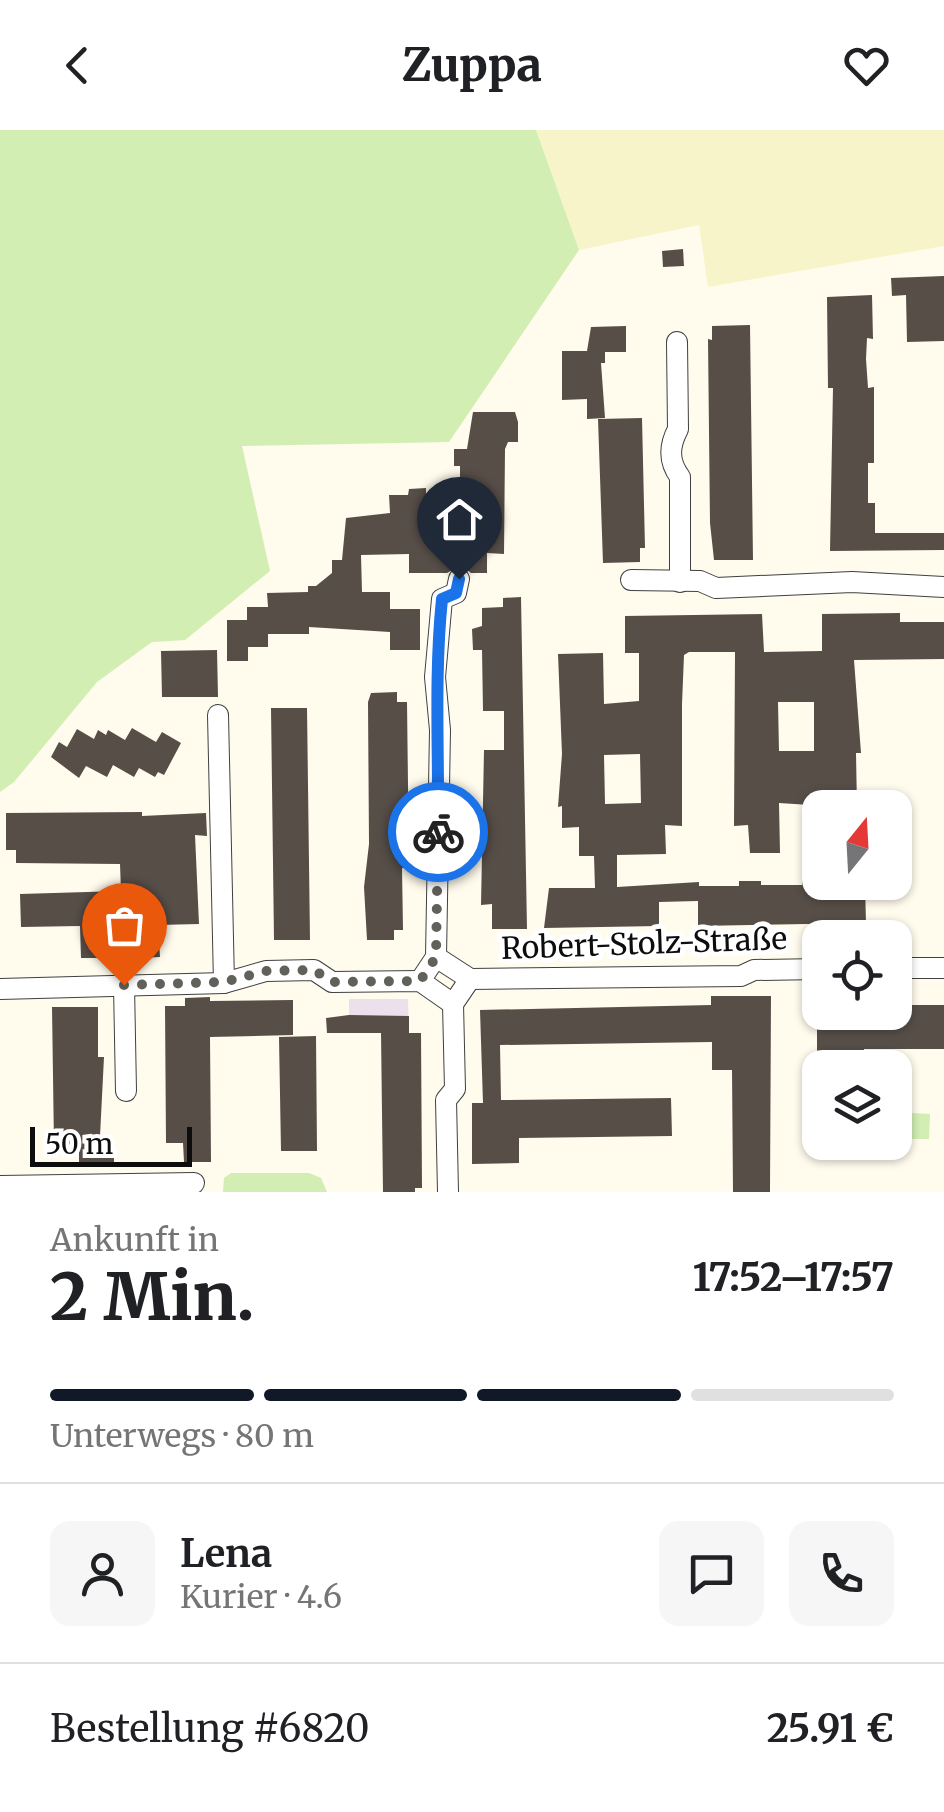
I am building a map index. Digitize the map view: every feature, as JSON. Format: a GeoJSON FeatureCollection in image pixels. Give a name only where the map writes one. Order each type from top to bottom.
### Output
{"type":"FeatureCollection","features":[{"type":"Feature","properties":{"kind":"street"},"geometry":{"type":"LineString","coordinates":[[677,342],[678,430],[671,442],[672,466],[680,477],[680,582]]}},
{"type":"Feature","properties":{"kind":"street"},"geometry":{"type":"LineString","coordinates":[[420,981],[436,957],[440,730],[435,677],[442,599],[456,593],[459,579]]}},
{"type":"Feature","properties":{"kind":"street"},"geometry":{"type":"LineString","coordinates":[[631,580],[700,581],[716,588],[852,582],[944,587]]}},
{"type":"Feature","properties":{"kind":"street"},"geometry":{"type":"LineString","coordinates":[[218,715],[224,982]]}},
{"type":"Feature","properties":{"kind":"street","name":"Robert-Stolz-Straße"},"geometry":{"type":"LineString","coordinates":[[436,957],[470,979],[741,976],[754,970],[802,969]]}},
{"type":"Feature","properties":{"kind":"street"},"geometry":{"type":"LineString","coordinates":[[912,968],[944,968]]}},
{"type":"Feature","properties":{"kind":"street"},"geometry":{"type":"LineString","coordinates":[[0,989],[104,989],[224,982],[266,971],[298,970],[314,970],[332,982],[420,981],[454,1004],[454,1089],[446,1100],[448,1192]]}},
{"type":"Feature","properties":{"kind":"street","name":"Robert-Stolz-Straße"},"geometry":{"type":"LineString","coordinates":[[454,1004],[470,979]]}},
{"type":"Feature","properties":{"kind":"street"},"geometry":{"type":"LineString","coordinates":[[124,985],[126,1091]]}},
{"type":"Feature","properties":{"kind":"street"},"geometry":{"type":"LineString","coordinates":[[0,1186],[168,1188],[194,1183]]}},
{"type":"Feature","properties":{"kind":"shaded area"},"geometry":{"type":"Polygon","coordinates":[[[536,130],[944,130],[944,246],[708,287],[699,225],[579,250],[536,130]]]}},
{"type":"Feature","properties":{"kind":"shaded area"},"geometry":{"type":"Polygon","coordinates":[[[349,999],[408,999],[409,1033],[349,1033],[349,999]]]}},
{"type":"Feature","properties":{"kind":"green space"},"geometry":{"type":"Polygon","coordinates":[[[0,130],[536,130],[579,250],[449,442],[242,446],[270,571],[185,640],[152,642],[97,682],[14,782],[0,792],[0,130]]]}},
{"type":"Feature","properties":{"kind":"green space"},"geometry":{"type":"Polygon","coordinates":[[[912,1113],[930,1114],[929,1139],[912,1139],[912,1113]]]}},
{"type":"Feature","properties":{"kind":"green space"},"geometry":{"type":"Polygon","coordinates":[[[231,1173],[309,1173],[321,1178],[327,1192],[223,1192],[224,1178],[231,1173]]]}},
{"type":"Feature","properties":{"kind":"building"},"geometry":{"type":"Polygon","coordinates":[[[683,249],[684,266],[663,267],[662,251],[683,249]]]}},
{"type":"Feature","properties":{"kind":"building"},"geometry":{"type":"Polygon","coordinates":[[[944,276],[944,341],[907,342],[906,295],[892,296],[891,278],[944,276]]]}},
{"type":"Feature","properties":{"kind":"building"},"geometry":{"type":"Polygon","coordinates":[[[872,295],[873,339],[867,338],[866,359],[868,388],[874,387],[874,463],[868,463],[868,503],[875,503],[875,533],[944,533],[944,550],[830,551],[833,388],[828,388],[827,297],[872,295]]]}},
{"type":"Feature","properties":{"kind":"building"},"geometry":{"type":"Polygon","coordinates":[[[750,325],[753,560],[714,560],[708,339],[712,340],[712,326],[750,325]]]}},
{"type":"Feature","properties":{"kind":"building"},"geometry":{"type":"Polygon","coordinates":[[[626,326],[626,352],[605,352],[605,363],[601,363],[605,418],[587,419],[587,399],[562,400],[562,351],[587,351],[591,327],[626,326]]]}},
{"type":"Feature","properties":{"kind":"building"},"geometry":{"type":"Polygon","coordinates":[[[473,412],[515,412],[518,422],[518,442],[508,442],[505,449],[504,554],[487,553],[487,573],[471,573],[461,565],[447,573],[409,573],[409,554],[361,555],[362,592],[390,592],[390,609],[420,609],[420,650],[390,650],[390,632],[309,627],[309,634],[268,634],[268,647],[248,647],[248,661],[227,661],[227,620],[247,620],[247,607],[268,607],[267,593],[308,592],[308,586],[316,586],[332,573],[332,560],[342,560],[346,518],[390,513],[389,495],[408,495],[409,489],[426,488],[426,505],[460,504],[460,466],[454,466],[454,449],[467,449],[473,412]]]}},
{"type":"Feature","properties":{"kind":"building"},"geometry":{"type":"Polygon","coordinates":[[[642,418],[645,548],[640,548],[640,562],[603,563],[598,419],[642,418]]]}},
{"type":"Feature","properties":{"kind":"building"},"geometry":{"type":"Polygon","coordinates":[[[521,597],[527,929],[492,929],[492,904],[481,905],[484,750],[504,750],[504,711],[483,711],[482,650],[473,650],[472,629],[482,626],[482,608],[503,607],[503,598],[521,597]]]}},
{"type":"Feature","properties":{"kind":"building"},"geometry":{"type":"Polygon","coordinates":[[[900,613],[900,622],[944,622],[944,659],[854,660],[861,753],[856,753],[857,790],[802,790],[802,804],[779,803],[780,853],[750,853],[748,825],[734,826],[735,652],[684,655],[682,826],[665,825],[666,854],[617,855],[617,887],[699,882],[699,886],[739,886],[739,881],[802,885],[802,900],[865,900],[866,920],[698,926],[698,901],[659,902],[659,926],[544,928],[549,888],[595,888],[594,856],[579,856],[579,827],[562,828],[562,806],[558,807],[562,754],[558,654],[603,653],[604,704],[639,701],[639,653],[625,653],[625,616],[762,614],[764,652],[822,651],[822,614],[900,613]],[[778,702],[779,751],[814,751],[814,702],[778,702]],[[640,754],[604,755],[605,804],[641,803],[640,754]]]}},
{"type":"Feature","properties":{"kind":"building"},"geometry":{"type":"Polygon","coordinates":[[[217,650],[218,697],[162,697],[161,651],[217,650]]]}},
{"type":"Feature","properties":{"kind":"building"},"geometry":{"type":"Polygon","coordinates":[[[397,692],[397,702],[407,702],[409,868],[402,868],[403,930],[394,930],[394,940],[367,940],[364,887],[369,844],[368,702],[371,693],[397,692]]]}},
{"type":"Feature","properties":{"kind":"building"},"geometry":{"type":"Polygon","coordinates":[[[271,708],[307,708],[310,940],[274,940],[271,708]]]}},
{"type":"Feature","properties":{"kind":"building"},"geometry":{"type":"Polygon","coordinates":[[[132,728],[156,742],[162,732],[181,743],[164,775],[158,772],[155,777],[139,768],[134,777],[113,765],[107,777],[86,766],[79,778],[51,757],[59,742],[67,747],[77,729],[94,739],[98,730],[106,735],[108,730],[125,740],[132,728]]]}},
{"type":"Feature","properties":{"kind":"building"},"geometry":{"type":"Polygon","coordinates":[[[142,812],[142,816],[206,813],[207,836],[195,835],[199,924],[158,925],[160,957],[139,958],[138,924],[100,925],[100,958],[81,958],[80,926],[21,927],[20,894],[121,891],[120,864],[16,863],[16,850],[6,850],[6,813],[142,812]]]}},
{"type":"Feature","properties":{"kind":"building"},"geometry":{"type":"Polygon","coordinates":[[[711,996],[771,996],[770,1192],[733,1192],[732,1070],[712,1070],[712,1042],[500,1045],[501,1100],[671,1098],[672,1136],[519,1138],[519,1163],[472,1164],[472,1103],[483,1103],[480,1010],[711,1005],[711,996]]]}},
{"type":"Feature","properties":{"kind":"building"},"geometry":{"type":"Polygon","coordinates":[[[210,997],[210,1001],[293,1000],[293,1035],[210,1037],[211,1162],[184,1162],[183,1143],[166,1143],[165,1006],[185,1006],[185,998],[210,997]]]}},
{"type":"Feature","properties":{"kind":"building"},"geometry":{"type":"Polygon","coordinates":[[[912,1005],[944,1005],[944,1049],[817,1050],[817,1030],[912,1030],[912,1005]]]}},
{"type":"Feature","properties":{"kind":"building"},"geometry":{"type":"Polygon","coordinates":[[[52,1007],[98,1007],[98,1057],[104,1057],[100,1136],[104,1136],[104,1147],[114,1147],[114,1163],[79,1164],[79,1144],[54,1145],[52,1007]]]}},
{"type":"Feature","properties":{"kind":"building"},"geometry":{"type":"Polygon","coordinates":[[[409,1016],[409,1033],[421,1033],[422,1188],[415,1188],[415,1192],[383,1192],[381,1033],[327,1033],[326,1018],[409,1016]]]}},
{"type":"Feature","properties":{"kind":"building"},"geometry":{"type":"Polygon","coordinates":[[[316,1036],[317,1151],[281,1151],[279,1037],[316,1036]]]}},
{"type":"Feature","properties":{"kind":"way so far"},"geometry":{"type":"LineString","coordinates":[[124,985],[224,982],[266,971],[314,970],[332,982],[420,981],[436,957],[438,832]]}},
{"type":"Feature","properties":{"kind":"route"},"geometry":{"type":"LineString","coordinates":[[438,832],[440,730],[435,677],[442,599],[456,593],[459,579]]}}]}
